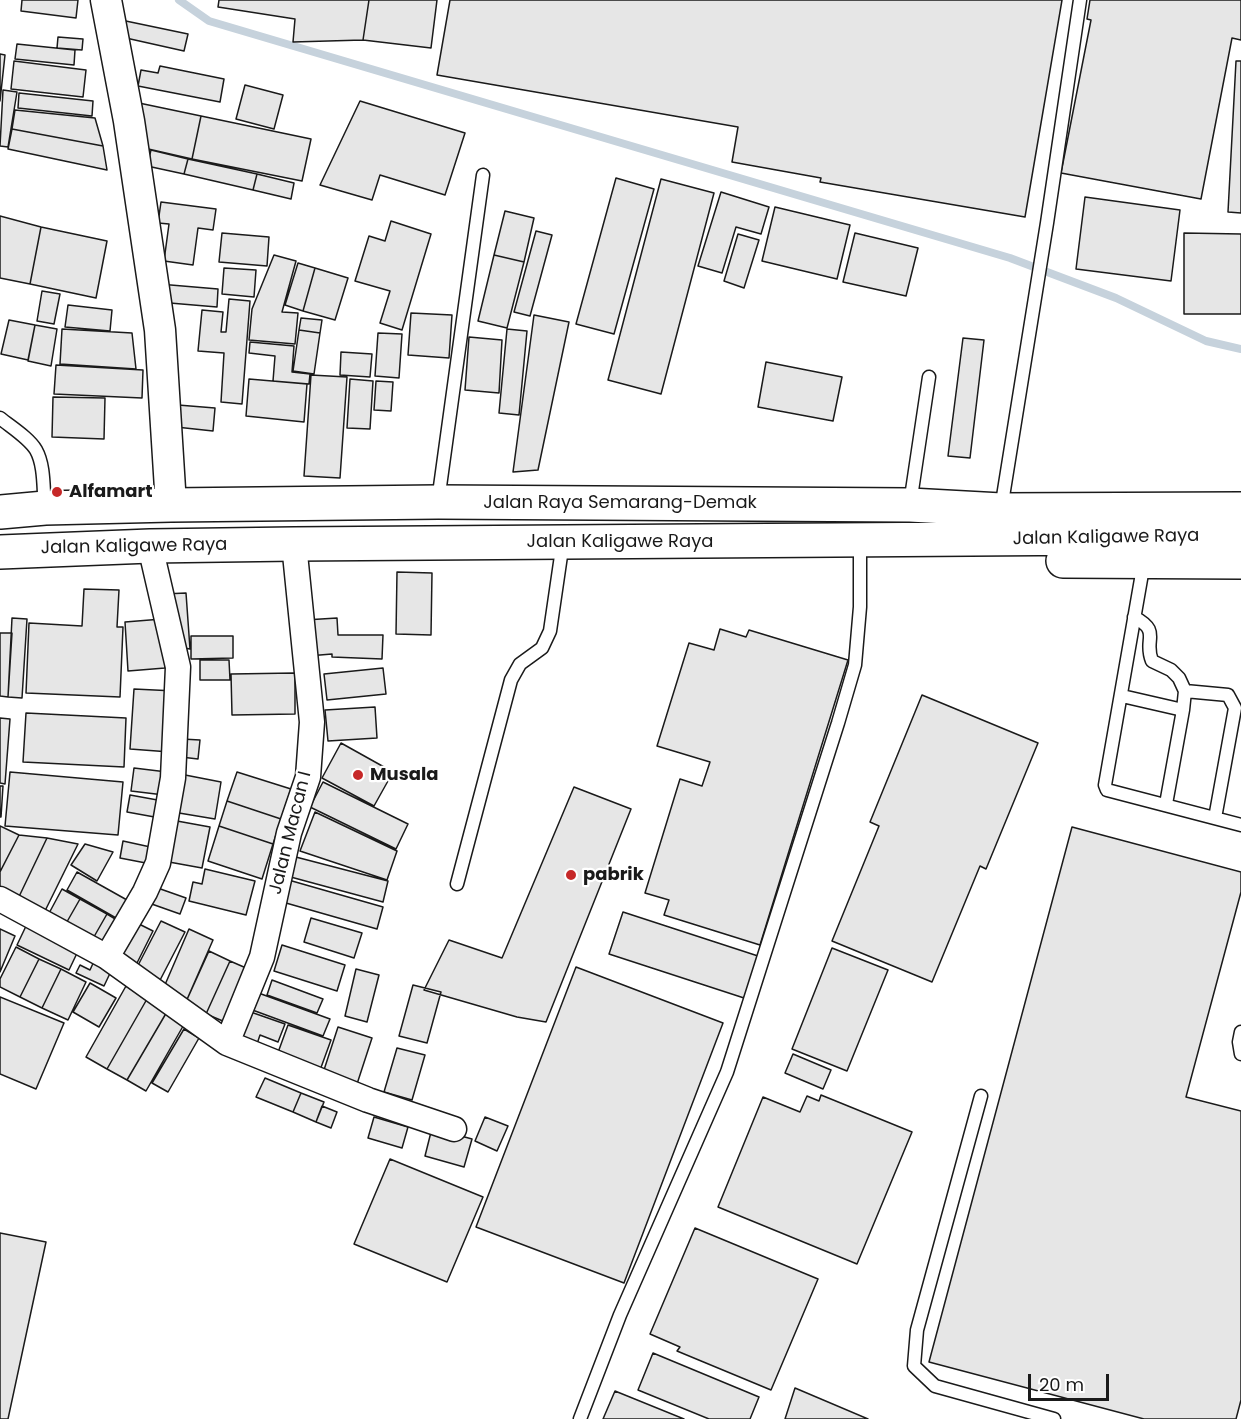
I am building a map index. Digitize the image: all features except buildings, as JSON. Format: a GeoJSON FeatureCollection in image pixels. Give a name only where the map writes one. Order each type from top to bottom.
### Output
{"type":"FeatureCollection","features":[{"type":"Feature","properties":{"kind":"highway","name":"Jalan Raya Semarang-Demak"},"geometry":{"type":"LineString","coordinates":[[0,512],[43,493],[171,505],[438,502],[910,505],[1001,510],[1241,509]]}},
{"type":"Feature","properties":{"kind":"highway","name":"Jalan Kaligawe Raya"},"geometry":{"type":"LineString","coordinates":[[0,552],[150,546],[294,544],[562,551],[738,541],[1241,537]]}},
{"type":"Feature","properties":{"kind":"highway"},"geometry":{"type":"LineString","coordinates":[[738,541],[860,556],[1140,583],[1241,562]]}},
{"type":"Feature","properties":{"kind":"street"},"geometry":{"type":"LineString","coordinates":[[106,0],[129,121],[160,330],[171,505]]}},
{"type":"Feature","properties":{"kind":"street","name":"Jalan Macan I"},"geometry":{"type":"LineString","coordinates":[[227,1043],[262,957],[289,833],[308,777],[312,722],[294,544]]}},
{"type":"Feature","properties":{"kind":"street"},"geometry":{"type":"LineString","coordinates":[[107,957],[145,892],[158,863],[173,778],[178,667],[150,546]]}},
{"type":"Feature","properties":{"kind":"street"},"geometry":{"type":"LineString","coordinates":[[0,899],[107,957],[227,1043],[368,1100],[454,1128]]}},
{"type":"Feature","properties":{"kind":"lane"},"geometry":{"type":"LineString","coordinates":[[1001,510],[1080,0]]}},
{"type":"Feature","properties":{"kind":"lane"},"geometry":{"type":"LineString","coordinates":[[438,502],[483,175]]}},
{"type":"Feature","properties":{"kind":"lane"},"geometry":{"type":"LineString","coordinates":[[910,505],[929,377]]}},
{"type":"Feature","properties":{"kind":"lane"},"geometry":{"type":"LineString","coordinates":[[0,418],[38,452],[43,493]]}},
{"type":"Feature","properties":{"kind":"lane"},"geometry":{"type":"LineString","coordinates":[[457,884],[511,680],[520,664],[542,648],[550,631],[562,551]]}},
{"type":"Feature","properties":{"kind":"lane"},"geometry":{"type":"LineString","coordinates":[[580,1419],[620,1315],[727,1072],[855,664],[860,607],[860,556]]}},
{"type":"Feature","properties":{"kind":"lane"},"geometry":{"type":"LineString","coordinates":[[1140,583],[1105,785],[1107,790],[1241,825]]}},
{"type":"Feature","properties":{"kind":"lane"},"geometry":{"type":"LineString","coordinates":[[1134,617],[1146,624],[1150,630],[1152,661],[1171,670],[1179,678],[1185,691],[1166,804]]}},
{"type":"Feature","properties":{"kind":"lane"},"geometry":{"type":"LineString","coordinates":[[1185,691],[1227,695],[1235,708],[1215,818]]}},
{"type":"Feature","properties":{"kind":"lane"},"geometry":{"type":"LineString","coordinates":[[1122,696],[1183,710]]}},
{"type":"Feature","properties":{"kind":"lane"},"geometry":{"type":"LineString","coordinates":[[1241,1032],[1239,1042],[1241,1054]]}},
{"type":"Feature","properties":{"kind":"lane"},"geometry":{"type":"LineString","coordinates":[[981,1096],[917,1330],[914,1366],[935,1386],[1054,1419]]}},
{"type":"Feature","properties":{"kind":"waterway"},"geometry":{"type":"LineString","coordinates":[[179,0],[209,21],[1010,258],[1116,298],[1206,341],[1241,349]]}},
{"type":"Feature","properties":{"kind":"place","name":"Alfamart"},"geometry":{"type":"Point","coordinates":[57,492]}},
{"type":"Feature","properties":{"kind":"place","name":"Musala"},"geometry":{"type":"Point","coordinates":[358,775]}},
{"type":"Feature","properties":{"kind":"place","name":"pabrik"},"geometry":{"type":"Point","coordinates":[571,875]}}]}
